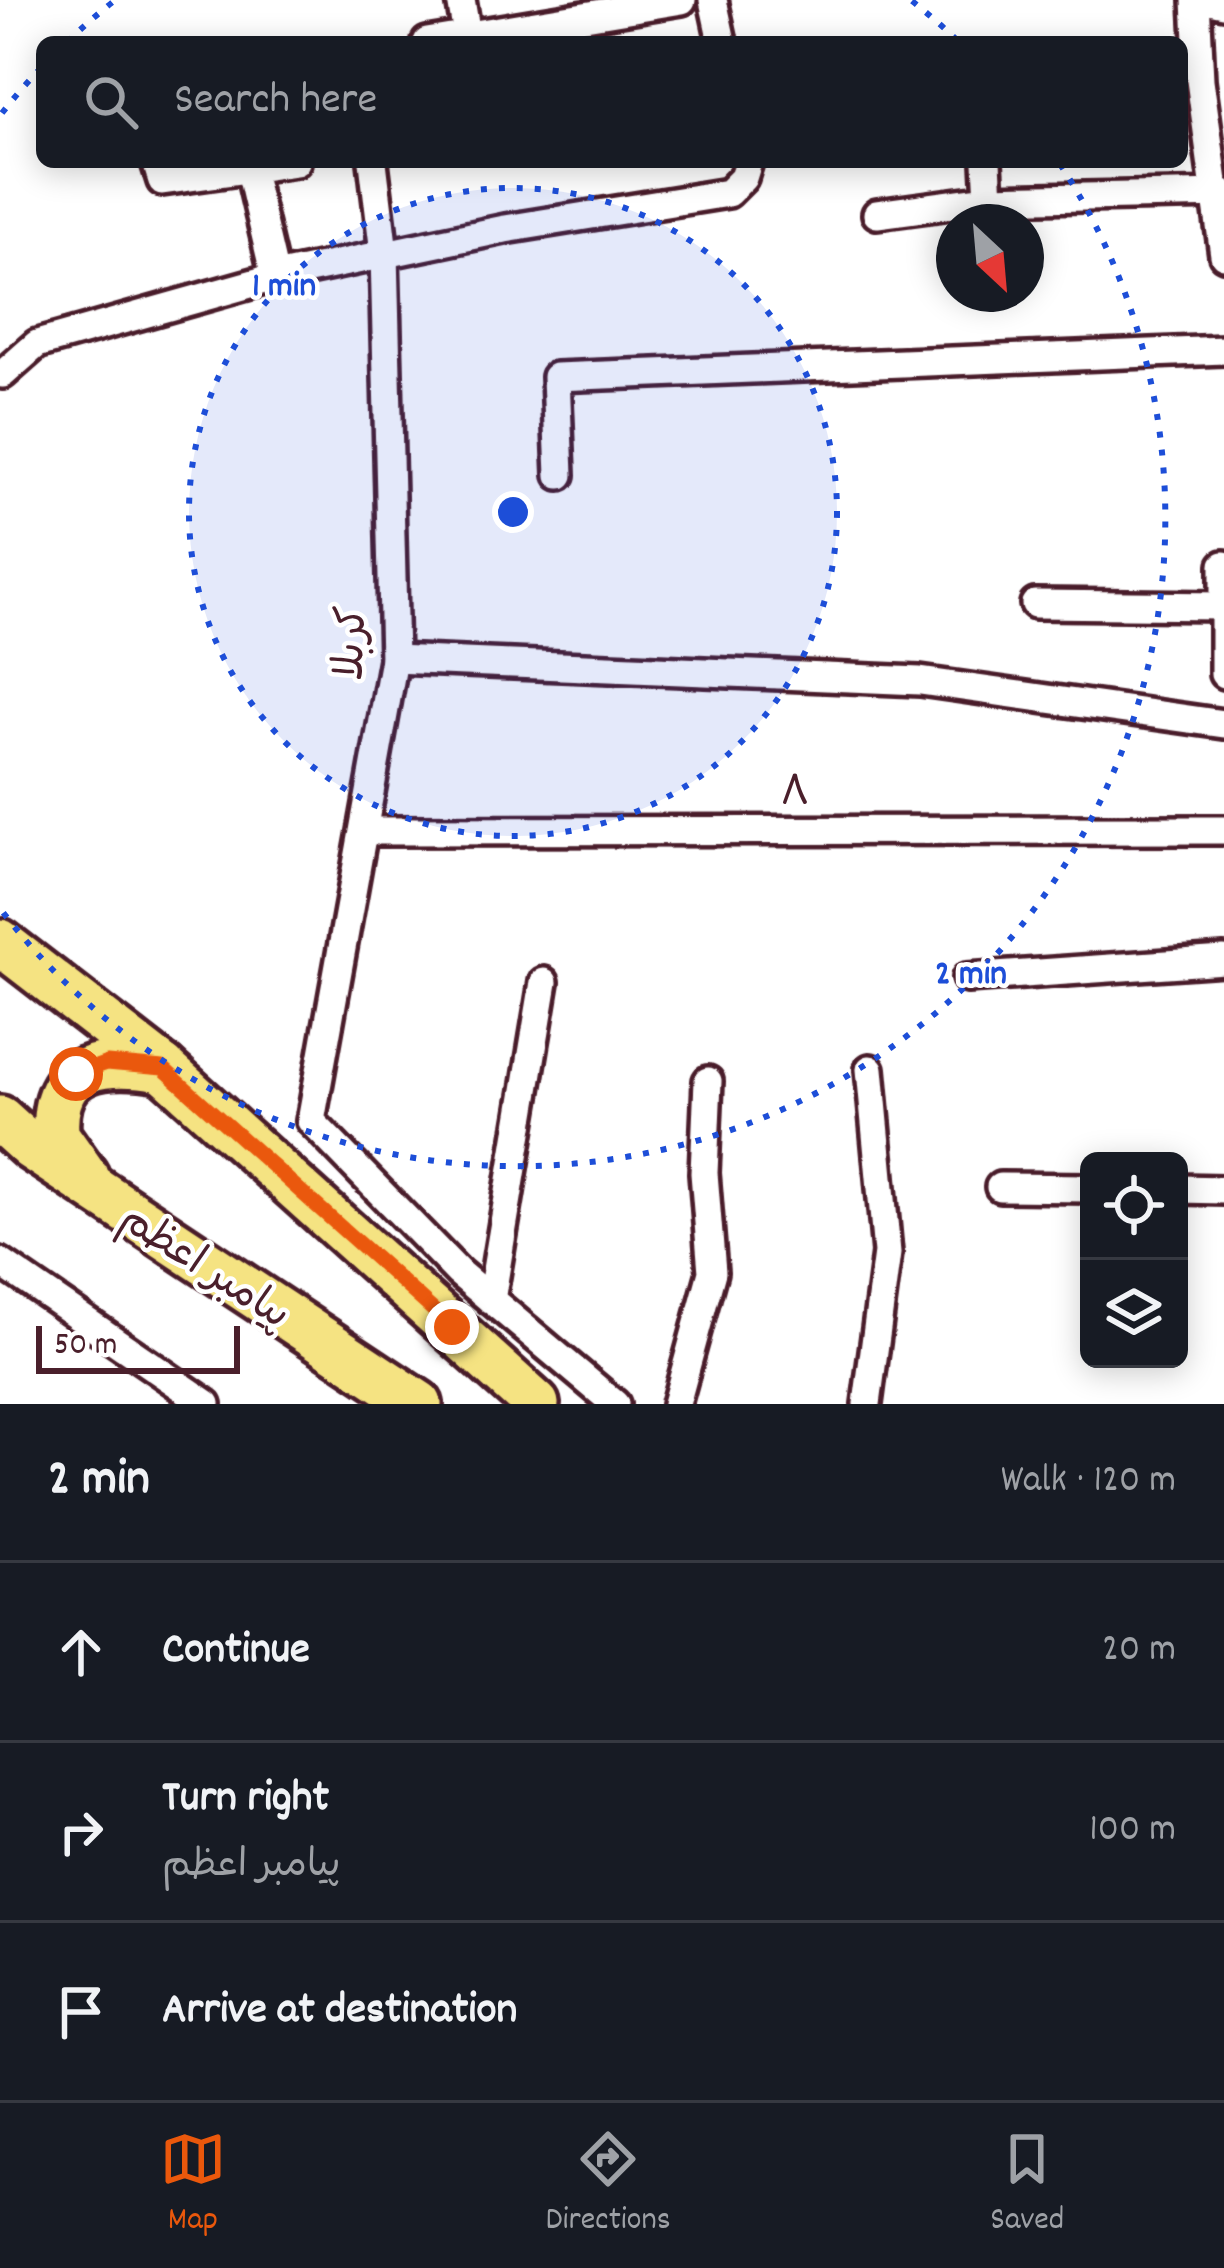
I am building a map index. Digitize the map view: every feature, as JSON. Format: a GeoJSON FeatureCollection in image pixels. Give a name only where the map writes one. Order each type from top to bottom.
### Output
{"type":"FeatureCollection","features":[{"type":"Feature","properties":{"kind":"main road"},"geometry":{"type":"LineString","coordinates":[[0,942],[163,1068],[536,1404]]}},
{"type":"Feature","properties":{"kind":"main road"},"geometry":{"type":"LineString","coordinates":[[98,1192],[56,1135],[62,1090],[76,1074],[107,1063],[163,1068]]}},
{"type":"Feature","properties":{"kind":"main road","name":"پیامبر اعظم"},"geometry":{"type":"LineString","coordinates":[[0,1119],[98,1192],[419,1404]]}},
{"type":"Feature","properties":{"kind":"street"},"geometry":{"type":"LineString","coordinates":[[461,0],[467,34]]}},
{"type":"Feature","properties":{"kind":"street"},"geometry":{"type":"LineString","coordinates":[[457,36],[604,5],[682,0]]}},
{"type":"Feature","properties":{"kind":"street"},"geometry":{"type":"LineString","coordinates":[[712,0],[721,36]]}},
{"type":"Feature","properties":{"kind":"street"},"geometry":{"type":"LineString","coordinates":[[1196,0],[1224,255]]}},
{"type":"Feature","properties":{"kind":"street"},"geometry":{"type":"LineString","coordinates":[[1210,0],[1224,3]]}},
{"type":"Feature","properties":{"kind":"street"},"geometry":{"type":"LineString","coordinates":[[159,168],[162,181],[262,168]]}},
{"type":"Feature","properties":{"kind":"street","name":"کربلا"},"geometry":{"type":"LineString","coordinates":[[374,168],[384,253],[394,659],[311,1121],[491,1300]]}},
{"type":"Feature","properties":{"kind":"street"},"geometry":{"type":"LineString","coordinates":[[3,374],[37,344],[275,277],[384,253],[728,193],[746,168]]}},
{"type":"Feature","properties":{"kind":"street"},"geometry":{"type":"LineString","coordinates":[[988,168],[989,199]]}},
{"type":"Feature","properties":{"kind":"street"},"geometry":{"type":"LineString","coordinates":[[250,170],[275,277]]}},
{"type":"Feature","properties":{"kind":"street"},"geometry":{"type":"LineString","coordinates":[[878,214],[989,199],[1220,194]]}},
{"type":"Feature","properties":{"kind":"street"},"geometry":{"type":"LineString","coordinates":[[560,475],[556,377],[1224,350]]}},
{"type":"Feature","properties":{"kind":"street"},"geometry":{"type":"LineString","coordinates":[[1224,566],[1224,674]]}},
{"type":"Feature","properties":{"kind":"street"},"geometry":{"type":"LineString","coordinates":[[1035,604],[1223,606]]}},
{"type":"Feature","properties":{"kind":"street"},"geometry":{"type":"LineString","coordinates":[[394,659],[920,681],[1224,724]]}},
{"type":"Feature","properties":{"kind":"street","name":"۸"},"geometry":{"type":"LineString","coordinates":[[366,831],[1224,830]]}},
{"type":"Feature","properties":{"kind":"street"},"geometry":{"type":"LineString","coordinates":[[967,978],[1224,960]]}},
{"type":"Feature","properties":{"kind":"street"},"geometry":{"type":"LineString","coordinates":[[544,982],[491,1300],[615,1404]]}},
{"type":"Feature","properties":{"kind":"street"},"geometry":{"type":"LineString","coordinates":[[867,1404],[887,1252],[870,1070]]}},
{"type":"Feature","properties":{"kind":"street"},"geometry":{"type":"LineString","coordinates":[[676,1404],[712,1272],[704,1173],[708,1081]]}},
{"type":"Feature","properties":{"kind":"street"},"geometry":{"type":"LineString","coordinates":[[1000,1187],[1080,1188]]}},
{"type":"Feature","properties":{"kind":"street"},"geometry":{"type":"LineString","coordinates":[[1188,1190],[1224,1190]]}},
{"type":"Feature","properties":{"kind":"street"},"geometry":{"type":"LineString","coordinates":[[0,1263],[207,1404]]}},
{"type":"Feature","properties":{"kind":"route"},"geometry":{"type":"LineString","coordinates":[[76,1074],[107,1063],[163,1068],[452,1327]]}}]}
